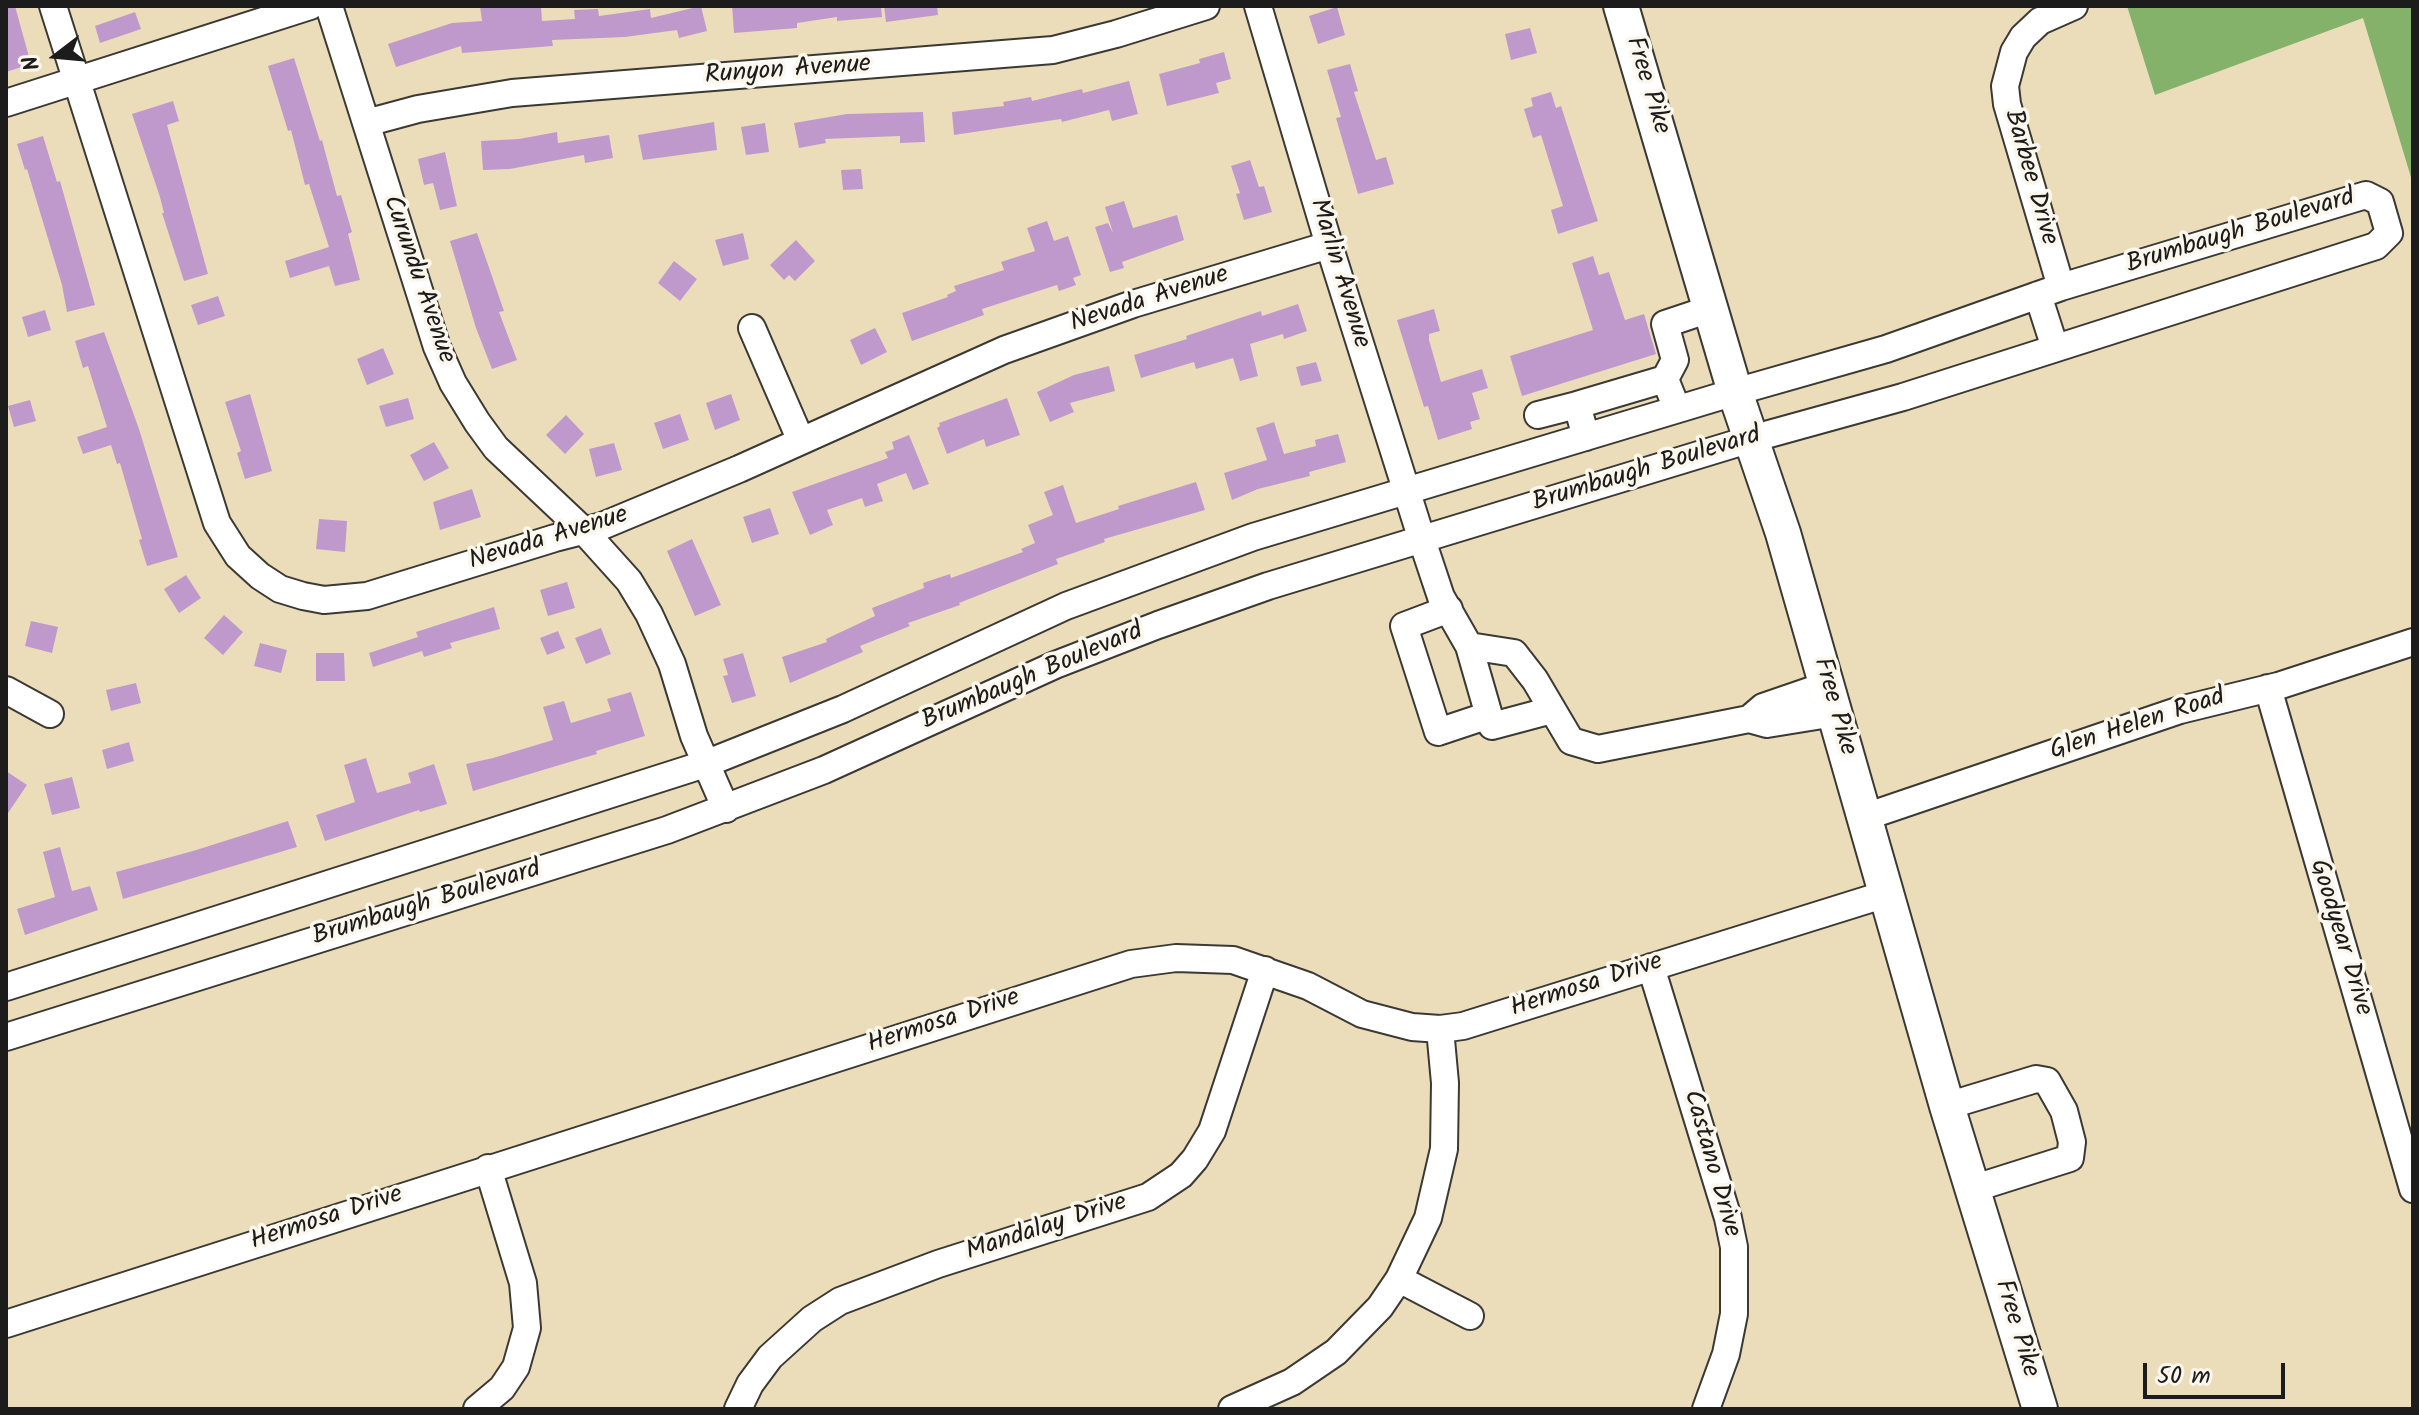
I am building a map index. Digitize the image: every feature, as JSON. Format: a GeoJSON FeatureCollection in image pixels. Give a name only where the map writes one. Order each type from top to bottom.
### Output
{"type":"FeatureCollection","features":[{"type":"Feature","properties":{"kind":"main road","name":"Free Pike"},"geometry":{"type":"LineString","coordinates":[[1621,6],[1735,392],[1783,533],[1947,1106],[2040,1409]]}},
{"type":"Feature","properties":{"kind":"street","name":"Nevada Avenue"},"geometry":{"type":"LineString","coordinates":[[53,6],[217,523],[226,541],[249,566],[280,589],[303,596],[346,600],[367,596],[626,517],[1004,350],[1133,304],[1329,245]]}},
{"type":"Feature","properties":{"kind":"street"},"geometry":{"type":"LineString","coordinates":[[6,103],[310,6]]}},
{"type":"Feature","properties":{"kind":"street","name":"Curundu Avenue"},"geometry":{"type":"LineString","coordinates":[[329,6],[437,347],[453,383],[496,448],[584,531],[629,581],[649,614],[672,664],[705,764],[726,809]]}},
{"type":"Feature","properties":{"kind":"street","name":"Runyon Avenue"},"geometry":{"type":"LineString","coordinates":[[366,123],[431,106],[512,93],[1042,51],[1116,34],[1206,6]]}},
{"type":"Feature","properties":{"kind":"street","name":"Marlin Avenue"},"geometry":{"type":"LineString","coordinates":[[1258,6],[1422,540],[1441,597],[1469,646],[1489,715]]}},
{"type":"Feature","properties":{"kind":"street","name":"Barbee Drive"},"geometry":{"type":"LineString","coordinates":[[2055,348],[2050,291],[2005,86],[2014,52],[2023,37],[2040,21],[2074,6]]}},
{"type":"Feature","properties":{"kind":"street","name":"Brumbaugh Boulevard"},"geometry":{"type":"LineString","coordinates":[[6,987],[705,764],[843,709],[1066,606],[1253,537],[1886,349],[2050,291],[2366,195],[2380,202],[2389,233],[2376,246],[1903,397],[1751,439],[1268,586],[1055,665],[824,770],[726,809],[6,1037]]}},
{"type":"Feature","properties":{"kind":"street"},"geometry":{"type":"LineString","coordinates":[[1538,415],[1665,379],[1675,360],[1665,324],[1710,309]]}},
{"type":"Feature","properties":{"kind":"street"},"geometry":{"type":"LineString","coordinates":[[752,328],[801,441]]}},
{"type":"Feature","properties":{"kind":"street"},"geometry":{"type":"LineString","coordinates":[[1665,379],[1677,409]]}},
{"type":"Feature","properties":{"kind":"street"},"geometry":{"type":"LineString","coordinates":[[1577,405],[1586,437]]}},
{"type":"Feature","properties":{"kind":"street"},"geometry":{"type":"LineString","coordinates":[[1449,609],[1404,626],[1438,732],[1489,715],[1492,726],[1552,710]]}},
{"type":"Feature","properties":{"kind":"street","name":"Glen Helen Road"},"geometry":{"type":"LineString","coordinates":[[1865,817],[2180,710],[2268,688],[2413,642]]}},
{"type":"Feature","properties":{"kind":"street"},"geometry":{"type":"LineString","coordinates":[[1469,646],[1514,653],[1535,680],[1571,741],[1598,749],[1749,719],[1767,724],[1831,699]]}},
{"type":"Feature","properties":{"kind":"street","name":"Goodyear Drive"},"geometry":{"type":"LineString","coordinates":[[2268,688],[2413,1189]]}},
{"type":"Feature","properties":{"kind":"street"},"geometry":{"type":"LineString","coordinates":[[6,690],[50,714]]}},
{"type":"Feature","properties":{"kind":"street","name":"Hermosa Drive"},"geometry":{"type":"LineString","coordinates":[[6,1324],[1131,964],[1176,958],[1233,960],[1308,986],[1362,1014],[1412,1027],[1440,1029],[1463,1026],[1886,894]]}},
{"type":"Feature","properties":{"kind":"street","name":"Castano Drive"},"geometry":{"type":"LineString","coordinates":[[1651,967],[1728,1218],[1734,1247],[1734,1314],[1726,1354],[1709,1408]]}},
{"type":"Feature","properties":{"kind":"street","name":"Mandalay Drive"},"geometry":{"type":"LineString","coordinates":[[738,1409],[750,1384],[770,1357],[812,1319],[840,1301],[938,1264],[1148,1197],[1181,1175],[1212,1131],[1265,970]]}},
{"type":"Feature","properties":{"kind":"street"},"geometry":{"type":"LineString","coordinates":[[1232,1409],[1292,1382],[1336,1352],[1380,1307],[1399,1279],[1428,1218],[1444,1149],[1445,1083],[1440,1029]]}},
{"type":"Feature","properties":{"kind":"street"},"geometry":{"type":"LineString","coordinates":[[1947,1106],[2036,1079],[2047,1081],[2064,1111],[2072,1142],[2070,1158],[1972,1189]]}},
{"type":"Feature","properties":{"kind":"street"},"geometry":{"type":"LineString","coordinates":[[477,1409],[502,1388],[516,1367],[527,1328],[523,1283],[488,1168]]}},
{"type":"Feature","properties":{"kind":"street"},"geometry":{"type":"LineString","coordinates":[[1399,1279],[1470,1316]]}},
{"type":"Feature","properties":{"kind":"green space"},"geometry":{"type":"Polygon","coordinates":[[[2127,6],[2413,6],[2413,184],[2363,18],[2155,95],[2127,6]]]}},
{"type":"Feature","properties":{"kind":"building"},"geometry":{"type":"Polygon","coordinates":[[[6,6],[15,6],[31,64],[6,72],[6,6]]]}},
{"type":"Feature","properties":{"kind":"building"},"geometry":{"type":"Polygon","coordinates":[[[480,6],[541,6],[542,21],[575,19],[574,10],[598,9],[599,16],[650,9],[651,18],[701,6],[707,31],[679,38],[677,30],[625,37],[552,40],[553,46],[462,53],[461,46],[396,67],[388,44],[452,23],[482,21],[480,6]]]}},
{"type":"Feature","properties":{"kind":"building"},"geometry":{"type":"Polygon","coordinates":[[[732,6],[881,6],[882,17],[837,21],[837,17],[797,23],[797,28],[734,33],[732,6]]]}},
{"type":"Feature","properties":{"kind":"building"},"geometry":{"type":"Polygon","coordinates":[[[884,6],[937,6],[938,15],[886,22],[884,6]]]}},
{"type":"Feature","properties":{"kind":"building"},"geometry":{"type":"Polygon","coordinates":[[[1337,7],[1345,35],[1318,44],[1309,16],[1337,7]]]}},
{"type":"Feature","properties":{"kind":"building"},"geometry":{"type":"Polygon","coordinates":[[[135,12],[141,29],[100,43],[95,26],[135,12]]]}},
{"type":"Feature","properties":{"kind":"building"},"geometry":{"type":"Polygon","coordinates":[[[1530,28],[1537,53],[1511,60],[1505,34],[1530,28]]]}},
{"type":"Feature","properties":{"kind":"building"},"geometry":{"type":"Polygon","coordinates":[[[1224,52],[1231,79],[1216,83],[1219,93],[1167,106],[1159,74],[1200,63],[1199,59],[1224,52]]]}},
{"type":"Feature","properties":{"kind":"building"},"geometry":{"type":"Polygon","coordinates":[[[294,58],[337,196],[341,195],[352,232],[348,234],[360,280],[335,286],[329,266],[290,278],[285,261],[329,247],[309,184],[305,185],[291,130],[288,131],[268,66],[294,58]]]}},
{"type":"Feature","properties":{"kind":"building"},"geometry":{"type":"Polygon","coordinates":[[[1350,64],[1358,91],[1354,92],[1376,160],[1386,157],[1394,184],[1358,194],[1336,118],[1341,117],[1327,70],[1350,64]]]}},
{"type":"Feature","properties":{"kind":"building"},"geometry":{"type":"Polygon","coordinates":[[[1129,81],[1138,114],[1112,121],[1109,110],[1062,122],[1061,119],[954,135],[952,112],[1004,106],[1003,102],[1031,97],[1032,101],[1082,89],[1083,93],[1129,81]]]}},
{"type":"Feature","properties":{"kind":"building"},"geometry":{"type":"Polygon","coordinates":[[[1551,92],[1556,108],[1561,106],[1598,221],[1558,234],[1551,210],[1563,206],[1541,135],[1533,138],[1524,109],[1533,106],[1531,98],[1551,92]]]}},
{"type":"Feature","properties":{"kind":"building"},"geometry":{"type":"Polygon","coordinates":[[[173,101],[179,121],[167,125],[208,274],[184,281],[132,114],[173,101]]]}},
{"type":"Feature","properties":{"kind":"building"},"geometry":{"type":"Polygon","coordinates":[[[923,112],[925,142],[900,143],[900,136],[825,139],[826,143],[799,148],[794,123],[847,114],[923,112]]]}},
{"type":"Feature","properties":{"kind":"building"},"geometry":{"type":"Polygon","coordinates":[[[714,122],[717,150],[643,160],[638,135],[714,122]]]}},
{"type":"Feature","properties":{"kind":"building"},"geometry":{"type":"Polygon","coordinates":[[[765,123],[769,152],[746,155],[741,127],[765,123]]]}},
{"type":"Feature","properties":{"kind":"building"},"geometry":{"type":"Polygon","coordinates":[[[557,132],[558,143],[609,135],[613,158],[585,163],[584,155],[510,169],[483,170],[481,141],[519,139],[557,132]]]}},
{"type":"Feature","properties":{"kind":"building"},"geometry":{"type":"Polygon","coordinates":[[[43,136],[57,182],[60,181],[95,305],[67,312],[62,285],[17,144],[43,136]]]}},
{"type":"Feature","properties":{"kind":"building"},"geometry":{"type":"Polygon","coordinates":[[[445,152],[457,206],[440,210],[433,183],[424,185],[418,159],[445,152]]]}},
{"type":"Feature","properties":{"kind":"building"},"geometry":{"type":"Polygon","coordinates":[[[1250,160],[1259,187],[1264,186],[1272,212],[1244,220],[1236,194],[1240,193],[1231,166],[1250,160]]]}},
{"type":"Feature","properties":{"kind":"building"},"geometry":{"type":"Polygon","coordinates":[[[861,169],[863,189],[843,190],[841,170],[861,169]]]}},
{"type":"Feature","properties":{"kind":"building"},"geometry":{"type":"Polygon","coordinates":[[[1124,201],[1133,228],[1177,215],[1184,240],[1122,262],[1124,268],[1110,272],[1095,227],[1108,223],[1113,233],[1105,207],[1124,201]]]}},
{"type":"Feature","properties":{"kind":"building"},"geometry":{"type":"Polygon","coordinates":[[[1047,221],[1054,241],[1068,236],[1081,275],[1073,278],[1076,285],[1059,291],[1057,285],[982,309],[984,315],[912,341],[902,313],[948,297],[956,291],[954,286],[1004,270],[1001,262],[1035,251],[1027,228],[1047,221]]]}},
{"type":"Feature","properties":{"kind":"building"},"geometry":{"type":"Polygon","coordinates":[[[477,233],[504,311],[499,312],[517,360],[492,369],[476,328],[450,241],[477,233]]]}},
{"type":"Feature","properties":{"kind":"building"},"geometry":{"type":"Polygon","coordinates":[[[743,233],[749,259],[723,266],[715,240],[743,233]]]}},
{"type":"Feature","properties":{"kind":"building"},"geometry":{"type":"Polygon","coordinates":[[[796,240],[815,261],[795,281],[789,275],[784,280],[770,265],[796,240]]]}},
{"type":"Feature","properties":{"kind":"building"},"geometry":{"type":"Polygon","coordinates":[[[1593,256],[1599,275],[1609,272],[1625,320],[1644,314],[1656,354],[1522,396],[1510,356],[1593,330],[1572,263],[1593,256]]]}},
{"type":"Feature","properties":{"kind":"building"},"geometry":{"type":"Polygon","coordinates":[[[674,261],[697,279],[680,301],[658,283],[674,261]]]}},
{"type":"Feature","properties":{"kind":"building"},"geometry":{"type":"Polygon","coordinates":[[[218,296],[225,316],[198,325],[191,305],[218,296]]]}},
{"type":"Feature","properties":{"kind":"building"},"geometry":{"type":"Polygon","coordinates":[[[1298,304],[1307,331],[1284,339],[1283,334],[1250,344],[1258,376],[1240,381],[1233,358],[1196,369],[1194,362],[1141,378],[1134,355],[1261,311],[1262,316],[1298,304]]]}},
{"type":"Feature","properties":{"kind":"building"},"geometry":{"type":"Polygon","coordinates":[[[1434,309],[1440,331],[1429,334],[1429,340],[1441,382],[1482,369],[1488,388],[1472,393],[1480,419],[1470,422],[1472,429],[1438,440],[1428,406],[1424,407],[1397,320],[1434,309]]]}},
{"type":"Feature","properties":{"kind":"building"},"geometry":{"type":"Polygon","coordinates":[[[45,310],[51,330],[28,337],[22,317],[45,310]]]}},
{"type":"Feature","properties":{"kind":"building"},"geometry":{"type":"Polygon","coordinates":[[[875,328],[887,352],[861,365],[850,340],[875,328]]]}},
{"type":"Feature","properties":{"kind":"building"},"geometry":{"type":"Polygon","coordinates":[[[104,332],[139,429],[178,557],[147,566],[120,463],[117,464],[111,445],[83,454],[77,437],[107,427],[88,366],[83,368],[75,341],[104,332]]]}},
{"type":"Feature","properties":{"kind":"building"},"geometry":{"type":"Polygon","coordinates":[[[383,348],[394,374],[367,385],[357,359],[383,348]]]}},
{"type":"Feature","properties":{"kind":"building"},"geometry":{"type":"Polygon","coordinates":[[[1316,362],[1322,381],[1301,386],[1296,367],[1316,362]]]}},
{"type":"Feature","properties":{"kind":"building"},"geometry":{"type":"Polygon","coordinates":[[[1109,366],[1115,391],[1070,403],[1074,412],[1050,422],[1037,392],[1074,375],[1109,366]]]}},
{"type":"Feature","properties":{"kind":"building"},"geometry":{"type":"Polygon","coordinates":[[[250,394],[272,471],[245,479],[237,453],[241,451],[225,402],[250,394]]]}},
{"type":"Feature","properties":{"kind":"building"},"geometry":{"type":"Polygon","coordinates":[[[731,394],[740,420],[715,430],[706,403],[731,394]]]}},
{"type":"Feature","properties":{"kind":"building"},"geometry":{"type":"Polygon","coordinates":[[[408,398],[414,419],[386,427],[379,406],[408,398]]]}},
{"type":"Feature","properties":{"kind":"building"},"geometry":{"type":"Polygon","coordinates":[[[1007,398],[1020,435],[986,447],[984,439],[947,454],[937,428],[939,423],[1007,398]]]}},
{"type":"Feature","properties":{"kind":"building"},"geometry":{"type":"Polygon","coordinates":[[[30,400],[36,421],[14,427],[8,406],[30,400]]]}},
{"type":"Feature","properties":{"kind":"building"},"geometry":{"type":"Polygon","coordinates":[[[680,414],[689,440],[663,449],[654,423],[680,414]]]}},
{"type":"Feature","properties":{"kind":"building"},"geometry":{"type":"Polygon","coordinates":[[[566,415],[584,434],[565,454],[546,435],[566,415]]]}},
{"type":"Feature","properties":{"kind":"building"},"geometry":{"type":"Polygon","coordinates":[[[1274,422],[1284,454],[1316,446],[1315,440],[1338,434],[1346,462],[1232,500],[1224,473],[1267,460],[1256,428],[1274,422]]]}},
{"type":"Feature","properties":{"kind":"building"},"geometry":{"type":"Polygon","coordinates":[[[909,435],[929,484],[913,490],[906,473],[877,484],[883,501],[865,507],[862,498],[827,510],[833,525],[810,535],[792,492],[888,458],[885,452],[894,449],[892,442],[909,435]]]}},
{"type":"Feature","properties":{"kind":"building"},"geometry":{"type":"Polygon","coordinates":[[[434,442],[449,468],[424,481],[410,455],[434,442]]]}},
{"type":"Feature","properties":{"kind":"building"},"geometry":{"type":"Polygon","coordinates":[[[614,443],[622,470],[596,477],[589,449],[614,443]]]}},
{"type":"Feature","properties":{"kind":"building"},"geometry":{"type":"Polygon","coordinates":[[[1196,482],[1205,510],[1104,539],[1105,542],[1056,559],[1058,564],[908,623],[910,626],[860,646],[863,652],[790,683],[782,657],[827,642],[826,639],[875,616],[872,608],[924,588],[923,583],[950,574],[951,578],[1023,552],[1021,549],[1035,543],[1028,525],[1053,515],[1044,492],[1063,485],[1076,523],[1119,509],[1118,506],[1196,482]]]}},
{"type":"Feature","properties":{"kind":"building"},"geometry":{"type":"Polygon","coordinates":[[[472,489],[481,517],[440,530],[433,502],[472,489]]]}},
{"type":"Feature","properties":{"kind":"building"},"geometry":{"type":"Polygon","coordinates":[[[770,508],[779,534],[752,543],[743,517],[770,508]]]}},
{"type":"Feature","properties":{"kind":"building"},"geometry":{"type":"Polygon","coordinates":[[[319,519],[347,521],[345,552],[316,549],[319,519]]]}},
{"type":"Feature","properties":{"kind":"building"},"geometry":{"type":"Polygon","coordinates":[[[692,539],[721,605],[695,616],[667,551],[692,539]]]}},
{"type":"Feature","properties":{"kind":"building"},"geometry":{"type":"Polygon","coordinates":[[[186,575],[201,598],[179,613],[164,589],[186,575]]]}},
{"type":"Feature","properties":{"kind":"building"},"geometry":{"type":"Polygon","coordinates":[[[567,582],[575,608],[548,616],[540,590],[567,582]]]}},
{"type":"Feature","properties":{"kind":"building"},"geometry":{"type":"Polygon","coordinates":[[[494,607],[500,629],[450,643],[452,648],[424,657],[422,651],[373,667],[369,653],[418,637],[416,632],[494,607]]]}},
{"type":"Feature","properties":{"kind":"building"},"geometry":{"type":"Polygon","coordinates":[[[224,615],[243,632],[223,655],[204,638],[224,615]]]}},
{"type":"Feature","properties":{"kind":"building"},"geometry":{"type":"Polygon","coordinates":[[[31,621],[58,627],[52,653],[25,646],[31,621]]]}},
{"type":"Feature","properties":{"kind":"building"},"geometry":{"type":"Polygon","coordinates":[[[601,628],[611,654],[586,664],[575,638],[601,628]]]}},
{"type":"Feature","properties":{"kind":"building"},"geometry":{"type":"Polygon","coordinates":[[[558,631],[565,648],[547,655],[540,638],[558,631]]]}},
{"type":"Feature","properties":{"kind":"building"},"geometry":{"type":"Polygon","coordinates":[[[260,643],[287,650],[281,673],[254,666],[260,643]]]}},
{"type":"Feature","properties":{"kind":"building"},"geometry":{"type":"Polygon","coordinates":[[[316,653],[344,653],[345,681],[316,681],[316,653]]]}},
{"type":"Feature","properties":{"kind":"building"},"geometry":{"type":"Polygon","coordinates":[[[743,653],[756,696],[732,703],[723,676],[728,675],[723,659],[743,653]]]}},
{"type":"Feature","properties":{"kind":"building"},"geometry":{"type":"Polygon","coordinates":[[[136,683],[141,703],[111,711],[106,690],[136,683]]]}},
{"type":"Feature","properties":{"kind":"building"},"geometry":{"type":"Polygon","coordinates":[[[631,692],[645,736],[596,751],[597,754],[473,791],[466,764],[553,740],[543,707],[564,701],[571,723],[611,711],[607,699],[631,692]]]}},
{"type":"Feature","properties":{"kind":"building"},"geometry":{"type":"Polygon","coordinates":[[[129,742],[134,761],[107,769],[102,750],[129,742]]]}},
{"type":"Feature","properties":{"kind":"building"},"geometry":{"type":"Polygon","coordinates":[[[366,758],[377,793],[411,783],[408,773],[434,764],[447,804],[325,841],[316,815],[355,802],[344,765],[366,758]]]}},
{"type":"Feature","properties":{"kind":"building"},"geometry":{"type":"Polygon","coordinates":[[[6,771],[27,785],[6,816],[6,771]]]}},
{"type":"Feature","properties":{"kind":"building"},"geometry":{"type":"Polygon","coordinates":[[[72,777],[80,808],[52,815],[44,784],[72,777]]]}},
{"type":"Feature","properties":{"kind":"building"},"geometry":{"type":"Polygon","coordinates":[[[288,821],[297,847],[123,899],[116,872],[288,821]]]}},
{"type":"Feature","properties":{"kind":"building"},"geometry":{"type":"Polygon","coordinates":[[[60,847],[72,891],[90,886],[98,910],[25,935],[17,909],[55,897],[43,852],[60,847]]]}}]}
